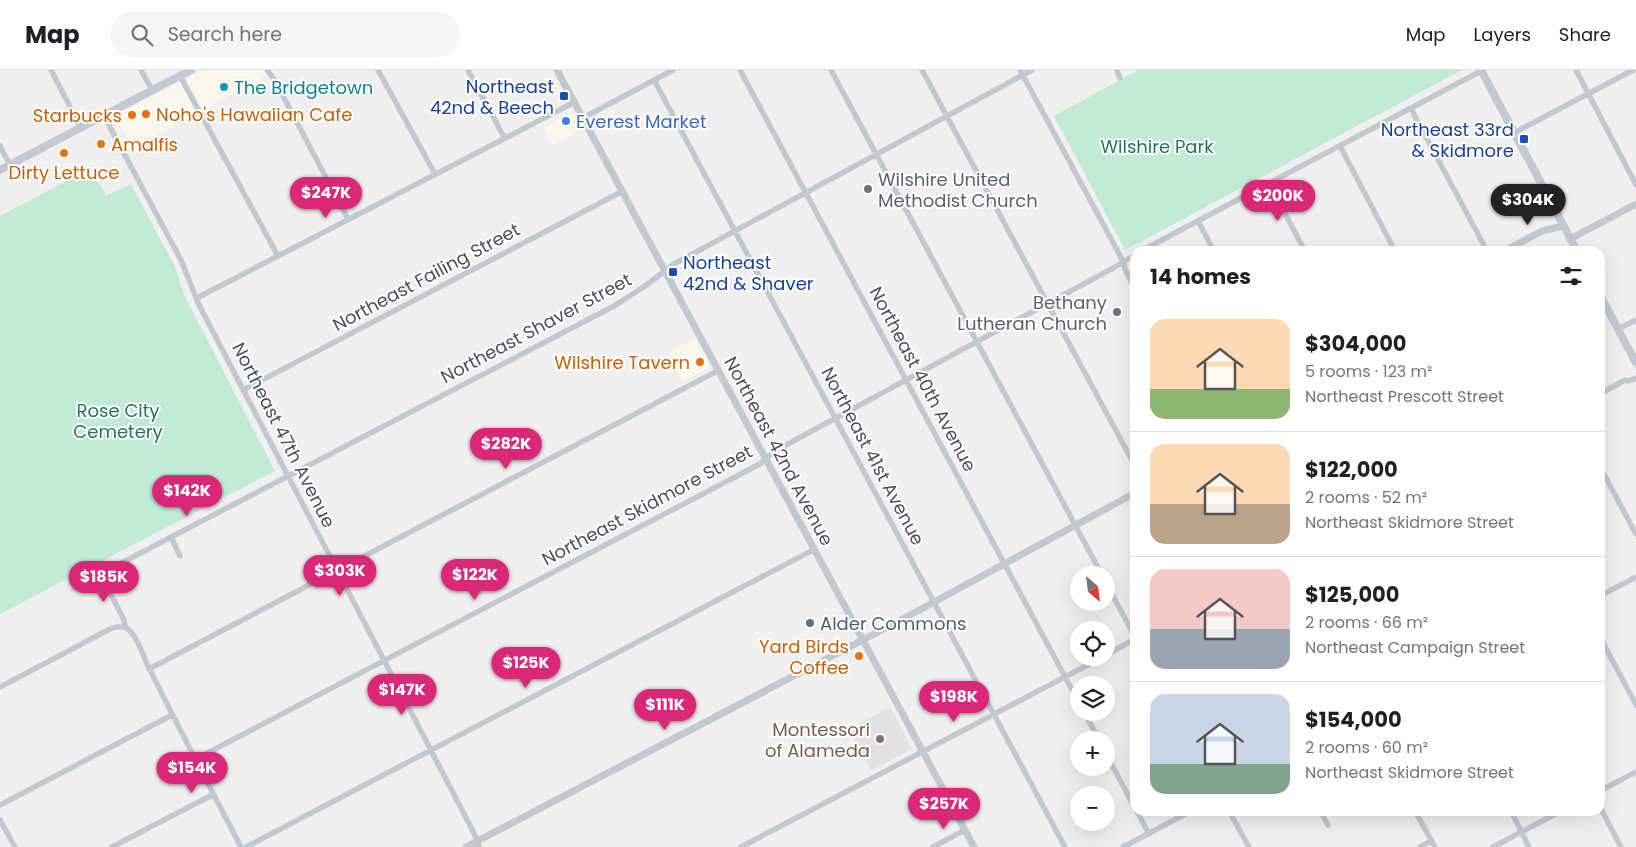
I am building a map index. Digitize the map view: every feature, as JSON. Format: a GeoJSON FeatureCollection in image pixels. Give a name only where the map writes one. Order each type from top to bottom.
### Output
{"type":"FeatureCollection","features":[{"type":"Feature","properties":{"kind":"main road"},"geometry":{"type":"LineString","coordinates":[[0,170],[191,70]]}},
{"type":"Feature","properties":{"kind":"main road"},"geometry":{"type":"LineString","coordinates":[[1481,71],[1574,246]]}},
{"type":"Feature","properties":{"kind":"main road"},"geometry":{"type":"LineString","coordinates":[[1605,305],[1636,363]]}},
{"type":"Feature","properties":{"kind":"street"},"geometry":{"type":"LineString","coordinates":[[51,70],[81,128]]}},
{"type":"Feature","properties":{"kind":"street"},"geometry":{"type":"LineString","coordinates":[[141,70],[152,90]]}},
{"type":"Feature","properties":{"kind":"street"},"geometry":{"type":"LineString","coordinates":[[267,70],[274,79],[348,219]]}},
{"type":"Feature","properties":{"kind":"street"},"geometry":{"type":"LineString","coordinates":[[378,70],[434,174]]}},
{"type":"Feature","properties":{"kind":"street"},"geometry":{"type":"LineString","coordinates":[[468,70],[504,137]]}},
{"type":"Feature","properties":{"kind":"street","name":"Northeast 42nd Avenue"},"geometry":{"type":"LineString","coordinates":[[557,70],[974,847]]}},
{"type":"Feature","properties":{"kind":"street"},"geometry":{"type":"LineString","coordinates":[[583,118],[673,70]]}},
{"type":"Feature","properties":{"kind":"street","name":"Northeast 40th Avenue"},"geometry":{"type":"LineString","coordinates":[[740,70],[1070,686]]}},
{"type":"Feature","properties":{"kind":"street"},"geometry":{"type":"LineString","coordinates":[[831,70],[1097,566]]}},
{"type":"Feature","properties":{"kind":"street"},"geometry":{"type":"LineString","coordinates":[[922,70],[1130,457]]}},
{"type":"Feature","properties":{"kind":"street","name":"Northeast Shaver Street"},"geometry":{"type":"LineString","coordinates":[[126,627],[104,583],[104,577],[108,570],[614,306],[674,264],[947,117],[1021,73],[1032,70]]}},
{"type":"Feature","properties":{"kind":"street"},"geometry":{"type":"LineString","coordinates":[[1116,70],[1120,78]]}},
{"type":"Feature","properties":{"kind":"street"},"geometry":{"type":"LineString","coordinates":[[1576,70],[1636,185]]}},
{"type":"Feature","properties":{"kind":"street"},"geometry":{"type":"LineString","coordinates":[[1514,133],[1634,70]]}},
{"type":"Feature","properties":{"kind":"street"},"geometry":{"type":"LineString","coordinates":[[1150,246],[1481,71]]}},
{"type":"Feature","properties":{"kind":"street"},"geometry":{"type":"LineString","coordinates":[[1021,73],[1123,261],[1130,279]]}},
{"type":"Feature","properties":{"kind":"street"},"geometry":{"type":"LineString","coordinates":[[180,76],[278,256]]}},
{"type":"Feature","properties":{"kind":"street","name":"Northeast 41st Avenue"},"geometry":{"type":"LineString","coordinates":[[654,80],[1065,847]]}},
{"type":"Feature","properties":{"kind":"street"},"geometry":{"type":"LineString","coordinates":[[196,298],[574,102]]}},
{"type":"Feature","properties":{"kind":"street"},"geometry":{"type":"LineString","coordinates":[[1411,108],[1483,246]]}},
{"type":"Feature","properties":{"kind":"street","name":"Northeast 47th Avenue"},"geometry":{"type":"LineString","coordinates":[[104,116],[181,260],[196,298],[478,844]]}},
{"type":"Feature","properties":{"kind":"street"},"geometry":{"type":"LineString","coordinates":[[0,146],[10,165]]}},
{"type":"Feature","properties":{"kind":"street"},"geometry":{"type":"LineString","coordinates":[[1340,146],[1392,246]]}},
{"type":"Feature","properties":{"kind":"street"},"geometry":{"type":"LineString","coordinates":[[1269,184],[1301,246]]}},
{"type":"Feature","properties":{"kind":"street","name":"Northeast Failing Street"},"geometry":{"type":"LineString","coordinates":[[243,390],[622,191]]}},
{"type":"Feature","properties":{"kind":"street"},"geometry":{"type":"LineString","coordinates":[[1570,239],[1636,204]]}},
{"type":"Feature","properties":{"kind":"street"},"geometry":{"type":"LineString","coordinates":[[1198,221],[1211,246]]}},
{"type":"Feature","properties":{"kind":"street"},"geometry":{"type":"LineString","coordinates":[[1513,246],[1537,233],[1563,226]]}},
{"type":"Feature","properties":{"kind":"street","name":"Northeast Skidmore Street"},"geometry":{"type":"LineString","coordinates":[[196,759],[748,471],[760,464],[775,450],[1116,267],[1130,258]]}},
{"type":"Feature","properties":{"kind":"street"},"geometry":{"type":"LineString","coordinates":[[1618,329],[1636,320]]}},
{"type":"Feature","properties":{"kind":"street"},"geometry":{"type":"LineString","coordinates":[[149,669],[719,370]]}},
{"type":"Feature","properties":{"kind":"street"},"geometry":{"type":"LineString","coordinates":[[1605,391],[1625,380],[1629,381],[1636,378]]}},
{"type":"Feature","properties":{"kind":"street"},"geometry":{"type":"LineString","coordinates":[[1605,475],[1636,534]]}},
{"type":"Feature","properties":{"kind":"street"},"geometry":{"type":"LineString","coordinates":[[466,847],[478,844],[1130,496]]}},
{"type":"Feature","properties":{"kind":"street"},"geometry":{"type":"LineString","coordinates":[[170,537],[180,556]]}},
{"type":"Feature","properties":{"kind":"street"},"geometry":{"type":"LineString","coordinates":[[246,847],[815,549]]}},
{"type":"Feature","properties":{"kind":"street"},"geometry":{"type":"LineString","coordinates":[[1605,593],[1636,577]]}},
{"type":"Feature","properties":{"kind":"street"},"geometry":{"type":"LineString","coordinates":[[1115,600],[1130,629]]}},
{"type":"Feature","properties":{"kind":"street"},"geometry":{"type":"LineString","coordinates":[[0,687],[110,629],[126,627],[136,639],[172,715],[241,847]]}},
{"type":"Feature","properties":{"kind":"street"},"geometry":{"type":"LineString","coordinates":[[1115,650],[1130,641]]}},
{"type":"Feature","properties":{"kind":"street"},"geometry":{"type":"LineString","coordinates":[[1605,646],[1636,705]]}},
{"type":"Feature","properties":{"kind":"street"},"geometry":{"type":"LineString","coordinates":[[741,847],[1086,666]]}},
{"type":"Feature","properties":{"kind":"street"},"geometry":{"type":"LineString","coordinates":[[0,805],[172,715]]}},
{"type":"Feature","properties":{"kind":"street"},"geometry":{"type":"LineString","coordinates":[[1115,771],[1130,799]]}},
{"type":"Feature","properties":{"kind":"street"},"geometry":{"type":"LineString","coordinates":[[1605,788],[1636,772]]}},
{"type":"Feature","properties":{"kind":"street"},"geometry":{"type":"LineString","coordinates":[[112,847],[214,794]]}},
{"type":"Feature","properties":{"kind":"street"},"geometry":{"type":"LineString","coordinates":[[1139,816],[1149,834]]}},
{"type":"Feature","properties":{"kind":"street"},"geometry":{"type":"LineString","coordinates":[[1123,847],[1182,816]]}},
{"type":"Feature","properties":{"kind":"street"},"geometry":{"type":"LineString","coordinates":[[1232,816],[1248,847]]}},
{"type":"Feature","properties":{"kind":"street"},"geometry":{"type":"LineString","coordinates":[[1323,816],[1328,825]]}},
{"type":"Feature","properties":{"kind":"street"},"geometry":{"type":"LineString","coordinates":[[1418,816],[1433,844],[1420,847]]}},
{"type":"Feature","properties":{"kind":"street"},"geometry":{"type":"LineString","coordinates":[[1513,816],[1530,847]]}},
{"type":"Feature","properties":{"kind":"street"},"geometry":{"type":"LineString","coordinates":[[1493,847],[1552,816]]}},
{"type":"Feature","properties":{"kind":"street"},"geometry":{"type":"LineString","coordinates":[[1605,816],[1621,847]]}},
{"type":"Feature","properties":{"kind":"street"},"geometry":{"type":"LineString","coordinates":[[0,820],[15,847]]}},
{"type":"Feature","properties":{"kind":"street"},"geometry":{"type":"LineString","coordinates":[[933,847],[965,830]]}},
{"type":"Feature","properties":{"kind":"shaded area"},"geometry":{"type":"Polygon","coordinates":[[[204,70],[278,70],[132,148],[115,116],[204,70]]]}},
{"type":"Feature","properties":{"kind":"shaded area"},"geometry":{"type":"Polygon","coordinates":[[[571,113],[580,130],[553,145],[543,128],[571,113]]]}},
{"type":"Feature","properties":{"kind":"shaded area"},"geometry":{"type":"Polygon","coordinates":[[[695,338],[710,367],[683,381],[668,353],[695,338]]]}},
{"type":"Feature","properties":{"kind":"shaded area","name":"Montessori of Alameda"},"geometry":{"type":"Polygon","coordinates":[[[890,707],[912,749],[871,771],[849,729],[890,707]]]}},
{"type":"Feature","properties":{"kind":"green space","name":"Wilshire Park"},"geometry":{"type":"Polygon","coordinates":[[[1138,70],[1462,70],[1125,250],[1054,116],[1138,70]]]}},
{"type":"Feature","properties":{"kind":"green space","name":"Rose City Cemetery"},"geometry":{"type":"Polygon","coordinates":[[[87,170],[91,178],[101,185],[106,196],[131,184],[174,265],[185,297],[275,471],[0,614],[0,216],[87,170]]]}},
{"type":"Feature","properties":{"kind":"place","name":"The Bridgetown"},"geometry":{"type":"Point","coordinates":[224,87]}},
{"type":"Feature","properties":{"kind":"place","name":"Northeast 42nd & Beech"},"geometry":{"type":"Point","coordinates":[564,96]}},
{"type":"Feature","properties":{"kind":"place","name":"Noho's Hawaiian Cafe"},"geometry":{"type":"Point","coordinates":[146,114]}},
{"type":"Feature","properties":{"kind":"place","name":"Starbucks"},"geometry":{"type":"Point","coordinates":[132,115]}},
{"type":"Feature","properties":{"kind":"place","name":"Everest Market"},"geometry":{"type":"Point","coordinates":[566,121]}},
{"type":"Feature","properties":{"kind":"place","name":"Northeast 33rd & Skidmore"},"geometry":{"type":"Point","coordinates":[1524,139]}},
{"type":"Feature","properties":{"kind":"place","name":"Amalfis"},"geometry":{"type":"Point","coordinates":[101,144]}},
{"type":"Feature","properties":{"kind":"place","name":"Dirty Lettuce"},"geometry":{"type":"Point","coordinates":[64,153]}},
{"type":"Feature","properties":{"kind":"place","name":"Wilshire United Methodist Church"},"geometry":{"type":"Point","coordinates":[868,189]}},
{"type":"Feature","properties":{"kind":"place","name":"Northeast 42nd & Shaver"},"geometry":{"type":"Point","coordinates":[673,272]}},
{"type":"Feature","properties":{"kind":"place","name":"Bethany Lutheran Church"},"geometry":{"type":"Point","coordinates":[1117,312]}},
{"type":"Feature","properties":{"kind":"place","name":"Wilshire Tavern"},"geometry":{"type":"Point","coordinates":[700,362]}},
{"type":"Feature","properties":{"kind":"place","name":"Alder Commons"},"geometry":{"type":"Point","coordinates":[810,623]}},
{"type":"Feature","properties":{"kind":"place","name":"Yard Birds Coffee"},"geometry":{"type":"Point","coordinates":[859,656]}},
{"type":"Feature","properties":{"kind":"place","name":"Montessori of Alameda"},"geometry":{"type":"Point","coordinates":[880,739]}}]}
